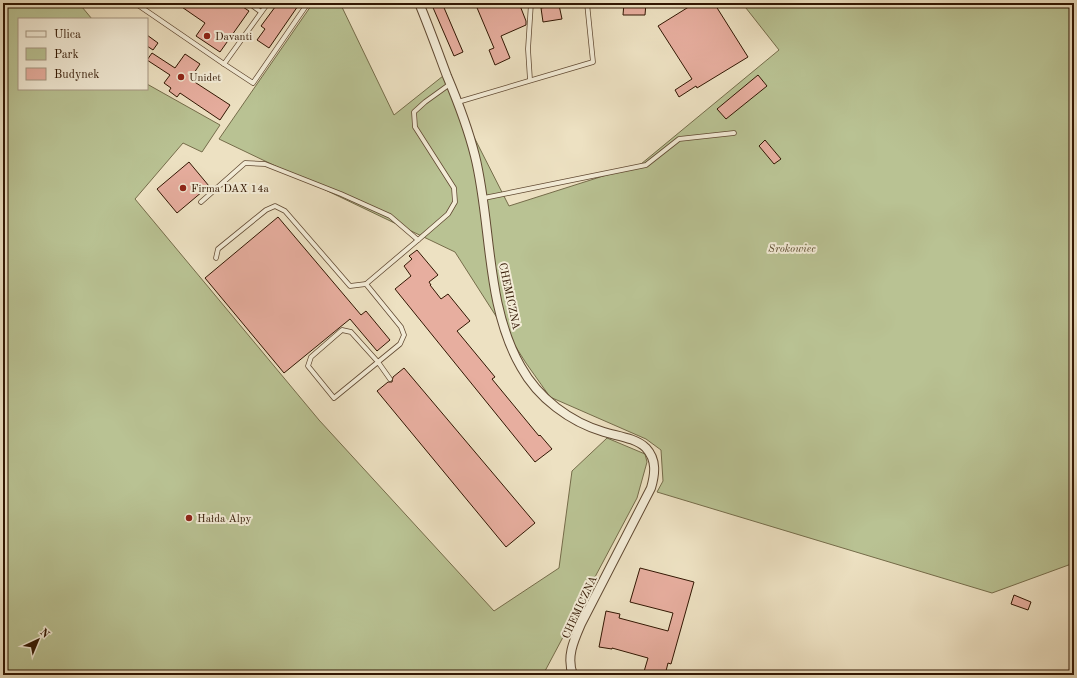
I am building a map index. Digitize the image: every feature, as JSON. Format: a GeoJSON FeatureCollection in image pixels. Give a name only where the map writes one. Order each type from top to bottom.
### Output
{"type":"FeatureCollection","features":[{"type":"Feature","properties":{"kind":"street","name":"CHEMICZNA"},"geometry":{"type":"LineString","coordinates":[[419,3],[458,102],[475,155],[484,198],[498,302],[510,344],[520,367],[533,385],[547,400],[567,415],[590,427],[640,444],[650,453],[654,466],[654,479],[651,488],[574,640],[570,656],[570,664],[573,675]]}},
{"type":"Feature","properties":{"kind":"lane"},"geometry":{"type":"LineString","coordinates":[[135,3],[253,83],[308,3]]}},
{"type":"Feature","properties":{"kind":"lane"},"geometry":{"type":"LineString","coordinates":[[248,3],[261,12]]}},
{"type":"Feature","properties":{"kind":"lane"},"geometry":{"type":"LineString","coordinates":[[224,64],[268,3]]}},
{"type":"Feature","properties":{"kind":"lane"},"geometry":{"type":"LineString","coordinates":[[530,80],[528,49],[531,3]]}},
{"type":"Feature","properties":{"kind":"lane"},"geometry":{"type":"LineString","coordinates":[[458,102],[593,62],[587,3]]}},
{"type":"Feature","properties":{"kind":"lane"},"geometry":{"type":"LineString","coordinates":[[216,258],[218,249],[266,210],[275,206],[284,210],[350,286],[366,284],[448,214],[456,202],[454,188],[415,127],[414,112],[450,84]]}},
{"type":"Feature","properties":{"kind":"lane"},"geometry":{"type":"LineString","coordinates":[[484,198],[646,165],[679,139],[734,133]]}},
{"type":"Feature","properties":{"kind":"lane"},"geometry":{"type":"LineString","coordinates":[[201,202],[245,163],[265,164],[341,194],[390,216],[418,240]]}},
{"type":"Feature","properties":{"kind":"lane"},"geometry":{"type":"LineString","coordinates":[[366,284],[401,327],[404,335],[400,344],[378,362],[334,398],[308,366],[310,357],[342,330],[351,332],[378,362],[390,379]]}},
{"type":"Feature","properties":{"kind":"green space","name":"Hałda Alpy"},"geometry":{"type":"Polygon","coordinates":[[[3,3],[84,3],[82,7],[91,18],[18,18],[18,90],[148,90],[148,85],[220,125],[202,152],[183,143],[135,199],[319,420],[494,611],[559,568],[572,471],[607,438],[645,454],[647,462],[637,498],[545,671],[547,675],[3,675],[3,3]]]}},
{"type":"Feature","properties":{"kind":"green space","name":"Srokowiec"},"geometry":{"type":"Polygon","coordinates":[[[313,3],[340,3],[394,115],[443,76],[509,206],[641,164],[779,50],[742,3],[1074,3],[1074,563],[992,593],[657,492],[663,481],[661,450],[646,439],[550,397],[526,363],[455,252],[219,139],[313,3]]]}},
{"type":"Feature","properties":{"kind":"building"},"geometry":{"type":"Polygon","coordinates":[[[176,3],[237,3],[249,11],[220,52],[196,36],[205,23],[176,3]]]}},
{"type":"Feature","properties":{"kind":"building"},"geometry":{"type":"Polygon","coordinates":[[[278,3],[300,3],[269,48],[257,40],[265,29],[261,26],[278,3]]]}},
{"type":"Feature","properties":{"kind":"building"},"geometry":{"type":"Polygon","coordinates":[[[431,3],[442,3],[463,52],[454,56],[431,3]]]}},
{"type":"Feature","properties":{"kind":"building"},"geometry":{"type":"Polygon","coordinates":[[[475,3],[519,3],[526,21],[526,25],[501,36],[510,58],[495,65],[489,50],[494,48],[475,3]]]}},
{"type":"Feature","properties":{"kind":"building"},"geometry":{"type":"Polygon","coordinates":[[[624,3],[646,3],[645,15],[623,15],[624,3]]]}},
{"type":"Feature","properties":{"kind":"building"},"geometry":{"type":"Polygon","coordinates":[[[695,3],[714,3],[748,57],[697,88],[696,86],[679,97],[675,90],[692,79],[658,26],[695,3]]]}},
{"type":"Feature","properties":{"kind":"building"},"geometry":{"type":"Polygon","coordinates":[[[559,5],[562,19],[543,22],[541,8],[559,5]]]}},
{"type":"Feature","properties":{"kind":"building"},"geometry":{"type":"Polygon","coordinates":[[[148,36],[158,43],[153,50],[148,47],[148,36]]]}},
{"type":"Feature","properties":{"kind":"building"},"geometry":{"type":"Polygon","coordinates":[[[152,53],[175,68],[185,54],[200,64],[190,79],[230,105],[220,120],[180,93],[177,97],[169,91],[171,88],[164,83],[170,75],[148,61],[152,53]]]}},
{"type":"Feature","properties":{"kind":"building"},"geometry":{"type":"Polygon","coordinates":[[[758,75],[767,86],[726,119],[717,109],[758,75]]]}},
{"type":"Feature","properties":{"kind":"building"},"geometry":{"type":"Polygon","coordinates":[[[765,140],[781,159],[774,164],[759,146],[765,140]]]}},
{"type":"Feature","properties":{"kind":"building","name":"Firma DAX 14a"},"geometry":{"type":"Polygon","coordinates":[[[189,162],[209,186],[177,213],[157,189],[189,162]]]}},
{"type":"Feature","properties":{"kind":"building"},"geometry":{"type":"Polygon","coordinates":[[[278,217],[361,315],[366,311],[390,340],[377,351],[350,319],[284,373],[205,278],[278,217]]]}},
{"type":"Feature","properties":{"kind":"building"},"geometry":{"type":"Polygon","coordinates":[[[417,250],[438,275],[429,282],[430,285],[441,299],[448,294],[470,321],[457,331],[495,377],[492,379],[539,436],[540,435],[552,449],[535,462],[395,289],[411,276],[404,266],[412,259],[409,256],[417,250]]]}},
{"type":"Feature","properties":{"kind":"building"},"geometry":{"type":"Polygon","coordinates":[[[404,368],[535,523],[506,547],[377,391],[388,382],[392,382],[393,377],[404,368]]]}},
{"type":"Feature","properties":{"kind":"building"},"geometry":{"type":"Polygon","coordinates":[[[640,568],[694,582],[671,664],[668,663],[665,675],[643,675],[648,658],[612,648],[599,647],[606,611],[620,614],[619,618],[668,631],[673,613],[630,602],[640,568]]]}},
{"type":"Feature","properties":{"kind":"building"},"geometry":{"type":"Polygon","coordinates":[[[1014,595],[1031,602],[1028,610],[1011,604],[1014,595]]]}},
{"type":"Feature","properties":{"kind":"place","name":"Davanti"},"geometry":{"type":"Point","coordinates":[207,36]}},
{"type":"Feature","properties":{"kind":"place","name":"Unidet"},"geometry":{"type":"Point","coordinates":[181,77]}},
{"type":"Feature","properties":{"kind":"place","name":"Firma DAX 14a"},"geometry":{"type":"Point","coordinates":[183,188]}},
{"type":"Feature","properties":{"kind":"place","name":"Hałda Alpy"},"geometry":{"type":"Point","coordinates":[189,518]}}]}
